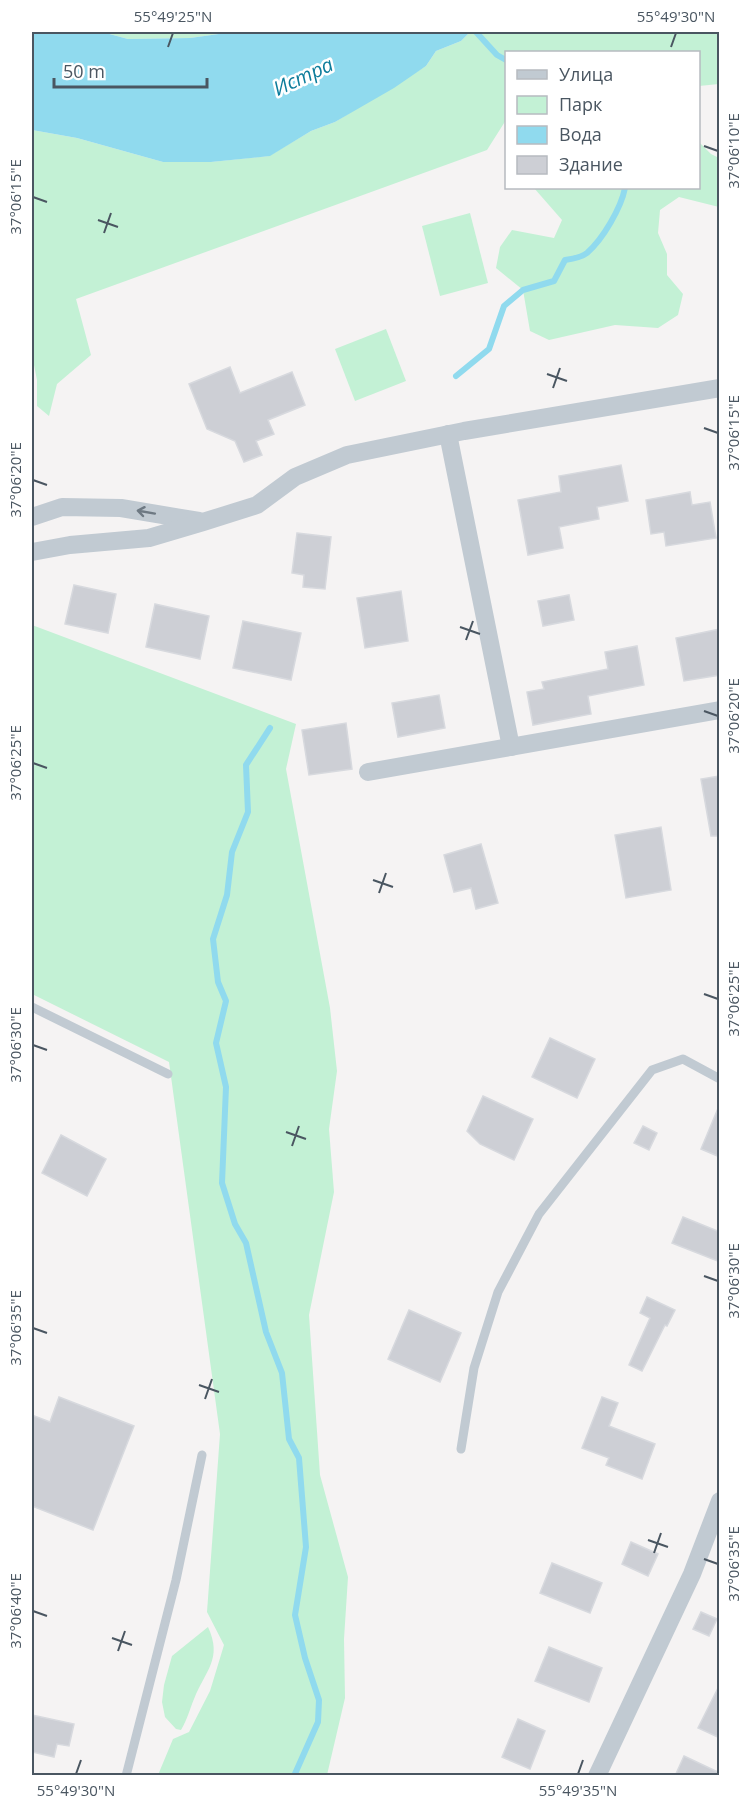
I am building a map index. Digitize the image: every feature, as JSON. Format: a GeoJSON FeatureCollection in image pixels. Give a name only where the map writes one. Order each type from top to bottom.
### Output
{"type":"FeatureCollection","features":[{"type":"Feature","properties":{"kind":"street"},"geometry":{"type":"LineString","coordinates":[[32,552],[70,545],[149,538],[203,522],[257,505],[295,477],[347,455],[448,434],[720,388]]}},
{"type":"Feature","properties":{"kind":"street"},"geometry":{"type":"LineString","coordinates":[[448,434],[511,747]]}},
{"type":"Feature","properties":{"kind":"street"},"geometry":{"type":"LineString","coordinates":[[32,517],[62,507],[121,508],[203,522]]}},
{"type":"Feature","properties":{"kind":"street"},"geometry":{"type":"LineString","coordinates":[[368,772],[720,710]]}},
{"type":"Feature","properties":{"kind":"street"},"geometry":{"type":"LineString","coordinates":[[597,1776],[692,1574],[720,1501]]}},
{"type":"Feature","properties":{"kind":"lane"},"geometry":{"type":"LineString","coordinates":[[32,1007],[168,1074]]}},
{"type":"Feature","properties":{"kind":"lane"},"geometry":{"type":"LineString","coordinates":[[461,1449],[474,1368],[498,1292],[539,1214],[652,1071],[683,1059],[720,1079]]}},
{"type":"Feature","properties":{"kind":"lane"},"geometry":{"type":"LineString","coordinates":[[126,1776],[176,1580],[202,1455]]}},
{"type":"Feature","properties":{"kind":"green space"},"geometry":{"type":"Polygon","coordinates":[[[102,32],[233,32],[190,38],[128,39],[102,32]]]}},
{"type":"Feature","properties":{"kind":"green space"},"geometry":{"type":"Polygon","coordinates":[[[470,32],[719,32],[719,84],[700,86],[700,51],[505,51],[505,122],[487,150],[76,299],[91,355],[57,384],[49,416],[37,406],[37,380],[32,355],[32,130],[77,138],[163,162],[211,162],[269,156],[311,131],[335,122],[426,66],[436,51],[461,41],[470,32]]]}},
{"type":"Feature","properties":{"kind":"green space"},"geometry":{"type":"Polygon","coordinates":[[[700,143],[711,154],[719,158],[719,207],[679,197],[660,210],[658,233],[667,254],[667,275],[683,294],[678,315],[658,328],[615,325],[549,340],[530,331],[523,290],[496,268],[500,247],[512,230],[554,238],[562,220],[535,189],[700,189],[700,143]]]}},
{"type":"Feature","properties":{"kind":"green space"},"geometry":{"type":"Polygon","coordinates":[[[470,213],[488,283],[440,296],[422,226],[470,213]]]}},
{"type":"Feature","properties":{"kind":"green space"},"geometry":{"type":"Polygon","coordinates":[[[386,329],[406,381],[355,401],[335,349],[386,329]]]}},
{"type":"Feature","properties":{"kind":"green space"},"geometry":{"type":"Polygon","coordinates":[[[32,625],[296,724],[286,769],[330,1008],[337,1071],[329,1129],[334,1192],[309,1315],[320,1475],[348,1577],[344,1639],[345,1698],[327,1775],[158,1775],[173,1739],[189,1732],[210,1691],[224,1645],[207,1612],[220,1434],[169,1062],[32,994],[32,625]]]}},
{"type":"Feature","properties":{"kind":"green space"},"geometry":{"type":"Polygon","coordinates":[[[208,1627],[214,1648],[211,1664],[181,1730],[176,1729],[165,1717],[162,1702],[172,1656],[208,1627]]]}},
{"type":"Feature","properties":{"kind":"water","name":"Истра"},"geometry":{"type":"Polygon","coordinates":[[[32,32],[102,32],[128,39],[190,38],[233,32],[470,32],[461,41],[436,51],[426,66],[394,88],[335,122],[311,131],[270,156],[211,162],[163,162],[77,138],[32,130],[32,32]]]}},
{"type":"Feature","properties":{"kind":"building"},"geometry":{"type":"Polygon","coordinates":[[[230,367],[240,393],[292,372],[305,405],[268,420],[274,434],[256,441],[262,455],[244,462],[235,441],[207,429],[189,384],[230,367]]]}},
{"type":"Feature","properties":{"kind":"building"},"geometry":{"type":"Polygon","coordinates":[[[621,465],[628,501],[597,507],[599,519],[559,527],[563,548],[528,555],[518,500],[561,492],[559,476],[621,465]]]}},
{"type":"Feature","properties":{"kind":"building"},"geometry":{"type":"Polygon","coordinates":[[[690,492],[692,505],[710,502],[716,538],[666,546],[664,532],[651,534],[646,500],[690,492]]]}},
{"type":"Feature","properties":{"kind":"building"},"geometry":{"type":"Polygon","coordinates":[[[297,533],[331,537],[325,589],[303,587],[304,575],[292,573],[297,533]]]}},
{"type":"Feature","properties":{"kind":"building"},"geometry":{"type":"Polygon","coordinates":[[[74,585],[116,594],[108,633],[65,624],[74,585]]]}},
{"type":"Feature","properties":{"kind":"building"},"geometry":{"type":"Polygon","coordinates":[[[401,591],[408,641],[365,648],[357,598],[401,591]]]}},
{"type":"Feature","properties":{"kind":"building"},"geometry":{"type":"Polygon","coordinates":[[[569,595],[574,620],[543,626],[538,601],[569,595]]]}},
{"type":"Feature","properties":{"kind":"building"},"geometry":{"type":"Polygon","coordinates":[[[155,604],[209,616],[200,659],[146,647],[155,604]]]}},
{"type":"Feature","properties":{"kind":"building"},"geometry":{"type":"Polygon","coordinates":[[[243,621],[301,633],[291,680],[233,668],[243,621]]]}},
{"type":"Feature","properties":{"kind":"building"},"geometry":{"type":"Polygon","coordinates":[[[720,629],[720,675],[684,681],[676,638],[720,629]]]}},
{"type":"Feature","properties":{"kind":"building"},"geometry":{"type":"Polygon","coordinates":[[[637,646],[644,685],[588,696],[591,714],[533,725],[527,692],[544,689],[542,682],[608,669],[605,652],[637,646]]]}},
{"type":"Feature","properties":{"kind":"building"},"geometry":{"type":"Polygon","coordinates":[[[439,695],[445,728],[398,737],[392,703],[439,695]]]}},
{"type":"Feature","properties":{"kind":"building"},"geometry":{"type":"Polygon","coordinates":[[[346,723],[352,769],[309,775],[302,730],[346,723]]]}},
{"type":"Feature","properties":{"kind":"building"},"geometry":{"type":"Polygon","coordinates":[[[720,776],[720,836],[711,836],[701,779],[720,776]]]}},
{"type":"Feature","properties":{"kind":"building"},"geometry":{"type":"Polygon","coordinates":[[[661,827],[671,890],[626,898],[615,835],[661,827]]]}},
{"type":"Feature","properties":{"kind":"building"},"geometry":{"type":"Polygon","coordinates":[[[481,844],[498,903],[476,909],[471,888],[454,892],[444,855],[481,844]]]}},
{"type":"Feature","properties":{"kind":"building"},"geometry":{"type":"Polygon","coordinates":[[[550,1038],[595,1059],[577,1098],[532,1077],[550,1038]]]}},
{"type":"Feature","properties":{"kind":"building"},"geometry":{"type":"Polygon","coordinates":[[[483,1096],[533,1119],[514,1160],[480,1144],[467,1131],[483,1096]]]}},
{"type":"Feature","properties":{"kind":"building"},"geometry":{"type":"Polygon","coordinates":[[[720,1106],[720,1157],[701,1149],[720,1106]]]}},
{"type":"Feature","properties":{"kind":"building"},"geometry":{"type":"Polygon","coordinates":[[[643,1126],[657,1133],[649,1150],[634,1143],[643,1126]]]}},
{"type":"Feature","properties":{"kind":"building"},"geometry":{"type":"Polygon","coordinates":[[[61,1135],[106,1159],[87,1196],[42,1173],[61,1135]]]}},
{"type":"Feature","properties":{"kind":"building"},"geometry":{"type":"Polygon","coordinates":[[[683,1217],[720,1232],[720,1262],[672,1243],[683,1217]]]}},
{"type":"Feature","properties":{"kind":"building"},"geometry":{"type":"Polygon","coordinates":[[[647,1297],[675,1310],[642,1371],[629,1365],[650,1318],[640,1313],[647,1297]]]}},
{"type":"Feature","properties":{"kind":"building"},"geometry":{"type":"Polygon","coordinates":[[[409,1310],[461,1333],[440,1382],[388,1359],[409,1310]]]}},
{"type":"Feature","properties":{"kind":"building"},"geometry":{"type":"Polygon","coordinates":[[[59,1397],[134,1426],[93,1530],[32,1506],[32,1415],[50,1422],[59,1397]]]}},
{"type":"Feature","properties":{"kind":"building"},"geometry":{"type":"Polygon","coordinates":[[[602,1397],[618,1403],[609,1426],[655,1444],[642,1479],[606,1465],[609,1458],[582,1448],[602,1397]]]}},
{"type":"Feature","properties":{"kind":"building"},"geometry":{"type":"Polygon","coordinates":[[[631,1542],[658,1554],[648,1576],[622,1564],[631,1542]]]}},
{"type":"Feature","properties":{"kind":"building"},"geometry":{"type":"Polygon","coordinates":[[[552,1563],[602,1583],[590,1613],[540,1593],[552,1563]]]}},
{"type":"Feature","properties":{"kind":"building"},"geometry":{"type":"Polygon","coordinates":[[[701,1612],[717,1619],[709,1636],[693,1629],[701,1612]]]}},
{"type":"Feature","properties":{"kind":"building"},"geometry":{"type":"Polygon","coordinates":[[[549,1647],[602,1668],[589,1702],[535,1681],[549,1647]]]}},
{"type":"Feature","properties":{"kind":"building"},"geometry":{"type":"Polygon","coordinates":[[[720,1684],[720,1738],[698,1728],[720,1684]]]}},
{"type":"Feature","properties":{"kind":"building"},"geometry":{"type":"Polygon","coordinates":[[[32,1715],[74,1724],[69,1746],[57,1744],[54,1757],[32,1752],[32,1715]]]}},
{"type":"Feature","properties":{"kind":"building"},"geometry":{"type":"Polygon","coordinates":[[[518,1719],[545,1731],[530,1769],[502,1757],[518,1719]]]}},
{"type":"Feature","properties":{"kind":"building"},"geometry":{"type":"Polygon","coordinates":[[[684,1756],[720,1773],[720,1776],[675,1776],[684,1756]]]}},
{"type":"Feature","properties":{"kind":"waterway"},"geometry":{"type":"LineString","coordinates":[[476,32],[497,55],[505,59]]}},
{"type":"Feature","properties":{"kind":"waterway"},"geometry":{"type":"LineString","coordinates":[[456,376],[489,349],[504,306],[523,290],[554,281],[565,260],[582,256],[593,247],[615,214],[625,189]]}},
{"type":"Feature","properties":{"kind":"waterway"},"geometry":{"type":"LineString","coordinates":[[270,728],[246,765],[248,812],[232,852],[227,895],[213,939],[218,982],[226,1001],[216,1043],[226,1087],[222,1183],[235,1224],[246,1243],[266,1332],[282,1373],[289,1439],[299,1458],[306,1547],[295,1615],[305,1658],[319,1700],[318,1722],[294,1776]]}}]}
